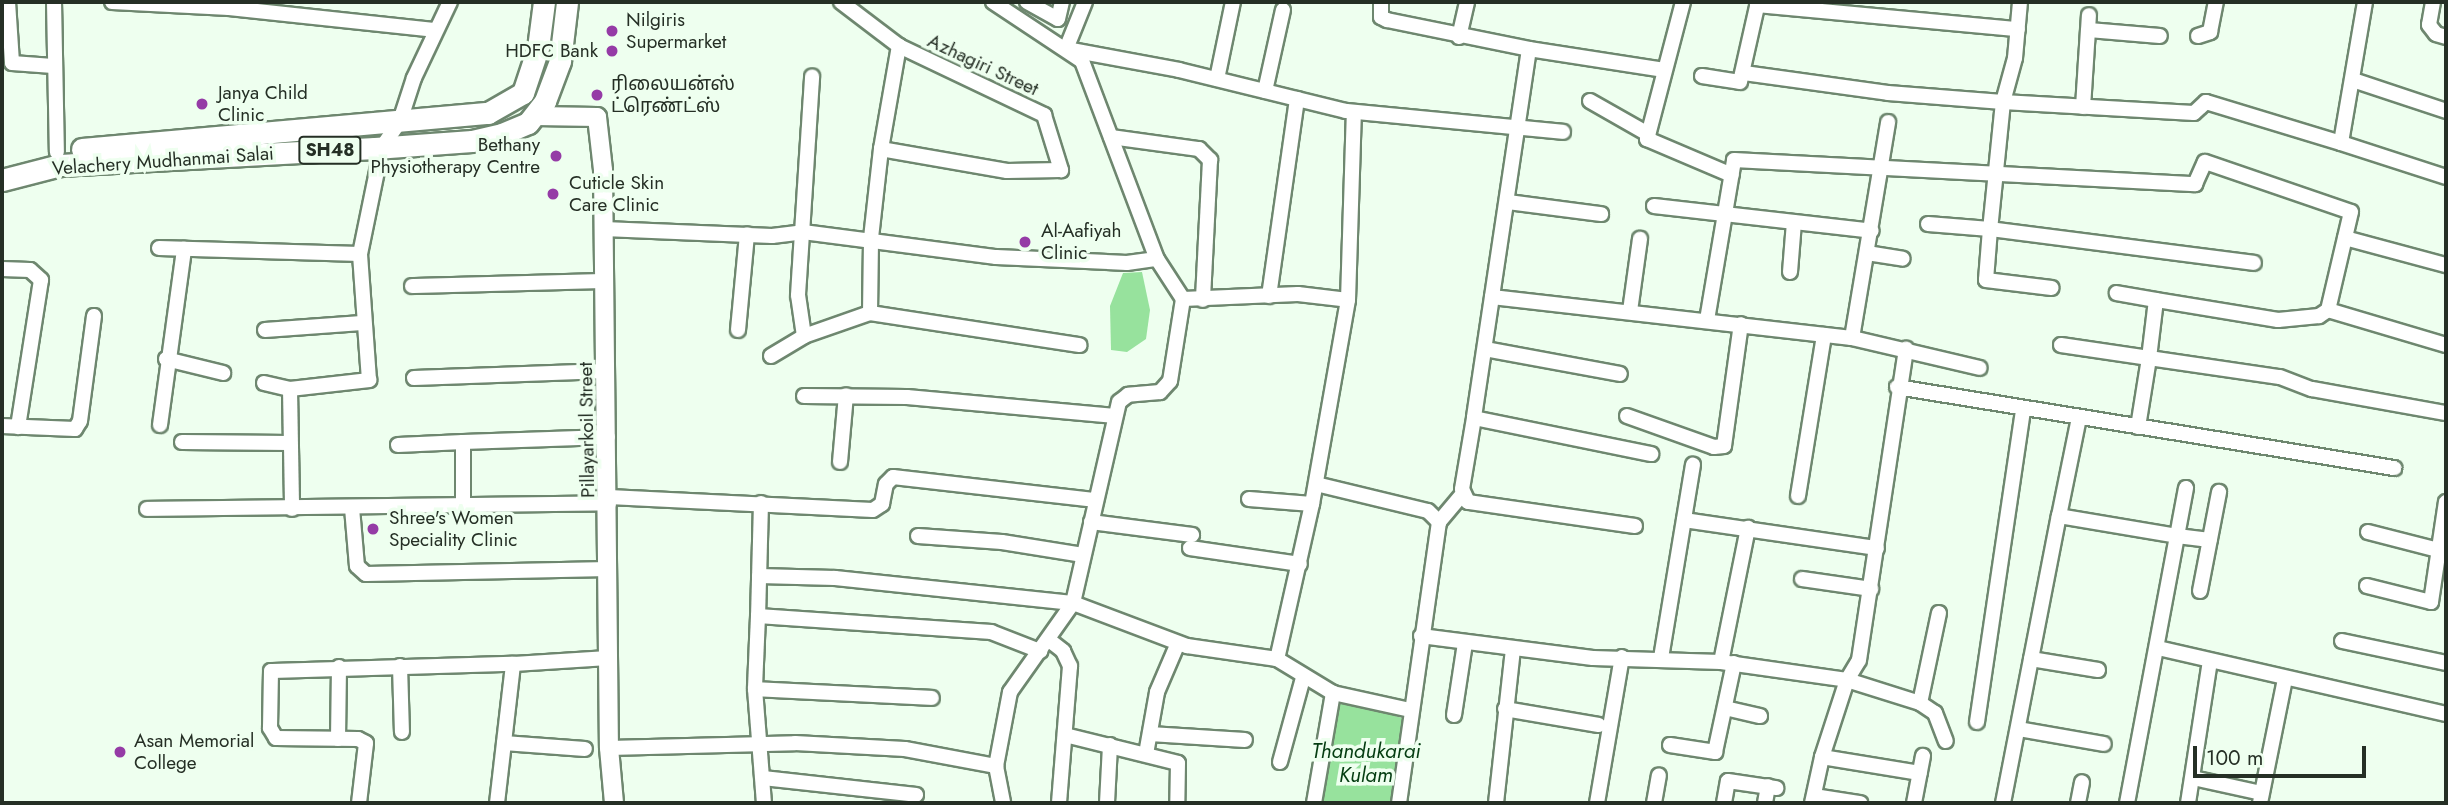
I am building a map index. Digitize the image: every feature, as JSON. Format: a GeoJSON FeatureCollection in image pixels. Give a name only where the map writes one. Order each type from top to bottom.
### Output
{"type":"FeatureCollection","features":[{"type":"Feature","properties":{"kind":"main road","name":"Velachery Mudhanmai Salai"},"geometry":{"type":"LineString","coordinates":[[2,167],[57,152],[488,113],[523,93],[538,48],[544,2]]}},
{"type":"Feature","properties":{"kind":"main road"},"geometry":{"type":"LineString","coordinates":[[536,116],[560,61],[567,2]]}},
{"type":"Feature","properties":{"kind":"main road","name":"Velachery Mudhanmai Salai"},"geometry":{"type":"LineString","coordinates":[[2,180],[60,165],[472,141],[502,134],[536,116]]}},
{"type":"Feature","properties":{"kind":"street"},"geometry":{"type":"LineString","coordinates":[[8,2],[12,62],[54,66]]}},
{"type":"Feature","properties":{"kind":"street"},"geometry":{"type":"LineString","coordinates":[[54,2],[57,152]]}},
{"type":"Feature","properties":{"kind":"street"},"geometry":{"type":"LineString","coordinates":[[112,2],[229,8],[434,30]]}},
{"type":"Feature","properties":{"kind":"street"},"geometry":{"type":"LineString","coordinates":[[264,383],[290,390],[369,380],[362,323],[360,254],[382,147],[400,121],[434,30],[450,2]]}},
{"type":"Feature","properties":{"kind":"street","name":"Azhagiri Street"},"geometry":{"type":"LineString","coordinates":[[841,2],[899,46],[1044,115],[1061,170],[1007,172],[881,149],[899,46]]}},
{"type":"Feature","properties":{"kind":"street"},"geometry":{"type":"LineString","coordinates":[[1027,2],[1058,19]]}},
{"type":"Feature","properties":{"kind":"street"},"geometry":{"type":"LineString","coordinates":[[1050,38],[1062,2]]}},
{"type":"Feature","properties":{"kind":"street"},"geometry":{"type":"LineString","coordinates":[[1066,49],[1085,2]]}},
{"type":"Feature","properties":{"kind":"street"},"geometry":{"type":"LineString","coordinates":[[1217,79],[1233,2]]}},
{"type":"Feature","properties":{"kind":"street"},"geometry":{"type":"LineString","coordinates":[[1381,2],[1381,17],[1387,20],[1459,37],[1664,70]]}},
{"type":"Feature","properties":{"kind":"street"},"geometry":{"type":"LineString","coordinates":[[1459,37],[1467,2]]}},
{"type":"Feature","properties":{"kind":"street"},"geometry":{"type":"LineString","coordinates":[[1682,2],[1647,139],[1732,175]]}},
{"type":"Feature","properties":{"kind":"street"},"geometry":{"type":"LineString","coordinates":[[2020,2],[2018,29],[2003,102],[1986,280],[2052,288]]}},
{"type":"Feature","properties":{"kind":"street"},"geometry":{"type":"LineString","coordinates":[[2198,36],[2212,30],[2216,2]]}},
{"type":"Feature","properties":{"kind":"street"},"geometry":{"type":"LineString","coordinates":[[2341,144],[2365,2]]}},
{"type":"Feature","properties":{"kind":"street"},"geometry":{"type":"LineString","coordinates":[[2433,2],[2429,25],[2436,34],[2446,37]]}},
{"type":"Feature","properties":{"kind":"street"},"geometry":{"type":"LineString","coordinates":[[998,3],[1082,61],[1157,259],[1183,299],[1168,386],[1160,392],[1124,397],[1115,416],[1073,603],[1010,692],[996,766],[1003,803]]}},
{"type":"Feature","properties":{"kind":"street"},"geometry":{"type":"LineString","coordinates":[[1702,76],[1740,82],[1744,74],[1757,4],[2018,29]]}},
{"type":"Feature","properties":{"kind":"street"},"geometry":{"type":"LineString","coordinates":[[1265,91],[1283,10]]}},
{"type":"Feature","properties":{"kind":"street"},"geometry":{"type":"LineString","coordinates":[[2083,107],[2089,23],[2160,36]]}},
{"type":"Feature","properties":{"kind":"street"},"geometry":{"type":"LineString","coordinates":[[1066,49],[1217,79],[1354,112],[1563,132]]}},
{"type":"Feature","properties":{"kind":"street"},"geometry":{"type":"LineString","coordinates":[[1399,803],[1410,710],[1440,522],[1462,495],[1529,49]]}},
{"type":"Feature","properties":{"kind":"street"},"geometry":{"type":"LineString","coordinates":[[1744,74],[2003,102],[2083,107],[2194,113],[2206,102],[2446,177]]}},
{"type":"Feature","properties":{"kind":"street"},"geometry":{"type":"LineString","coordinates":[[804,336],[798,295],[812,76]]}},
{"type":"Feature","properties":{"kind":"street"},"geometry":{"type":"LineString","coordinates":[[2353,80],[2446,111]]}},
{"type":"Feature","properties":{"kind":"street"},"geometry":{"type":"LineString","coordinates":[[1269,296],[1297,99]]}},
{"type":"Feature","properties":{"kind":"street"},"geometry":{"type":"LineString","coordinates":[[1590,101],[1648,134]]}},
{"type":"Feature","properties":{"kind":"street"},"geometry":{"type":"LineString","coordinates":[[1277,659],[1316,484],[1348,300],[1354,112]]}},
{"type":"Feature","properties":{"kind":"street","name":"Pillayarkoil Street"},"geometry":{"type":"LineString","coordinates":[[536,116],[597,117],[604,229],[610,748],[614,803]]}},
{"type":"Feature","properties":{"kind":"street"},"geometry":{"type":"LineString","coordinates":[[1852,338],[1872,231],[1888,122]]}},
{"type":"Feature","properties":{"kind":"street"},"geometry":{"type":"LineString","coordinates":[[1111,137],[1199,149],[1210,160],[1203,300]]}},
{"type":"Feature","properties":{"kind":"street"},"geometry":{"type":"LineString","coordinates":[[870,313],[871,238],[881,149]]}},
{"type":"Feature","properties":{"kind":"street"},"geometry":{"type":"LineString","coordinates":[[1707,320],[1728,214],[1734,160],[2195,184],[2205,162],[2351,212],[2328,310]]}},
{"type":"Feature","properties":{"kind":"street"},"geometry":{"type":"LineString","coordinates":[[1508,201],[1601,214]]}},
{"type":"Feature","properties":{"kind":"street"},"geometry":{"type":"LineString","coordinates":[[1654,206],[1872,231]]}},
{"type":"Feature","properties":{"kind":"street"},"geometry":{"type":"LineString","coordinates":[[1790,272],[1794,222]]}},
{"type":"Feature","properties":{"kind":"street"},"geometry":{"type":"LineString","coordinates":[[1928,224],[1990,229],[2254,263]]}},
{"type":"Feature","properties":{"kind":"street"},"geometry":{"type":"LineString","coordinates":[[604,229],[747,234],[803,232],[871,238],[996,257],[1127,262],[1157,259]]}},
{"type":"Feature","properties":{"kind":"street"},"geometry":{"type":"LineString","coordinates":[[738,330],[747,234]]}},
{"type":"Feature","properties":{"kind":"street"},"geometry":{"type":"LineString","coordinates":[[2345,238],[2446,265]]}},
{"type":"Feature","properties":{"kind":"street"},"geometry":{"type":"LineString","coordinates":[[1630,311],[1640,239]]}},
{"type":"Feature","properties":{"kind":"street"},"geometry":{"type":"LineString","coordinates":[[159,248],[360,254]]}},
{"type":"Feature","properties":{"kind":"street"},"geometry":{"type":"LineString","coordinates":[[160,425],[166,359],[184,249]]}},
{"type":"Feature","properties":{"kind":"street"},"geometry":{"type":"LineString","coordinates":[[1867,253],[1903,259]]}},
{"type":"Feature","properties":{"kind":"street"},"geometry":{"type":"LineString","coordinates":[[2,269],[30,270],[41,280],[18,427]]}},
{"type":"Feature","properties":{"kind":"street"},"geometry":{"type":"LineString","coordinates":[[412,286],[605,281]]}},
{"type":"Feature","properties":{"kind":"street"},"geometry":{"type":"LineString","coordinates":[[2117,293],[2277,320],[2308,319],[2328,310],[2446,345]]}},
{"type":"Feature","properties":{"kind":"street"},"geometry":{"type":"LineString","coordinates":[[1183,299],[1298,294],[1348,300]]}},
{"type":"Feature","properties":{"kind":"street"},"geometry":{"type":"LineString","coordinates":[[1492,297],[1852,338],[1980,368]]}},
{"type":"Feature","properties":{"kind":"street"},"geometry":{"type":"LineString","coordinates":[[2138,427],[2156,300]]}},
{"type":"Feature","properties":{"kind":"street"},"geometry":{"type":"LineString","coordinates":[[771,356],[804,336],[870,313],[1080,345]]}},
{"type":"Feature","properties":{"kind":"street"},"geometry":{"type":"LineString","coordinates":[[2,426],[75,429],[80,421],[94,316]]}},
{"type":"Feature","properties":{"kind":"street"},"geometry":{"type":"LineString","coordinates":[[265,330],[362,323]]}},
{"type":"Feature","properties":{"kind":"street"},"geometry":{"type":"LineString","coordinates":[[1627,416],[1714,447],[1724,446],[1728,440],[1741,324]]}},
{"type":"Feature","properties":{"kind":"street"},"geometry":{"type":"LineString","coordinates":[[1798,496],[1824,335]]}},
{"type":"Feature","properties":{"kind":"street"},"geometry":{"type":"LineString","coordinates":[[2061,345],[2280,377],[2312,389],[2446,413]]}},
{"type":"Feature","properties":{"kind":"street"},"geometry":{"type":"LineString","coordinates":[[1485,349],[1620,374]]}},
{"type":"Feature","properties":{"kind":"street"},"geometry":{"type":"LineString","coordinates":[[1860,803],[1813,799],[1822,757],[1847,680],[1859,660],[1877,548],[1897,387],[1906,349]]}},
{"type":"Feature","properties":{"kind":"street"},"geometry":{"type":"LineString","coordinates":[[166,359],[223,373]]}},
{"type":"Feature","properties":{"kind":"street"},"geometry":{"type":"LineString","coordinates":[[414,378],[607,371]]}},
{"type":"Feature","properties":{"kind":"street"},"geometry":{"type":"LineString","coordinates":[[1897,387],[2394,468]]}},
{"type":"Feature","properties":{"kind":"street"},"geometry":{"type":"LineString","coordinates":[[290,390],[292,509]]}},
{"type":"Feature","properties":{"kind":"street"},"geometry":{"type":"LineString","coordinates":[[804,396],[846,395],[999,403],[1115,416]]}},
{"type":"Feature","properties":{"kind":"street"},"geometry":{"type":"LineString","coordinates":[[841,462],[846,395]]}},
{"type":"Feature","properties":{"kind":"street"},"geometry":{"type":"LineString","coordinates":[[1976,722],[2024,409]]}},
{"type":"Feature","properties":{"kind":"street"},"geometry":{"type":"LineString","coordinates":[[1474,418],[1651,454]]}},
{"type":"Feature","properties":{"kind":"street"},"geometry":{"type":"LineString","coordinates":[[2003,803],[2079,418]]}},
{"type":"Feature","properties":{"kind":"street"},"geometry":{"type":"LineString","coordinates":[[398,445],[608,437]]}},
{"type":"Feature","properties":{"kind":"street"},"geometry":{"type":"LineString","coordinates":[[182,442],[289,443]]}},
{"type":"Feature","properties":{"kind":"street"},"geometry":{"type":"LineString","coordinates":[[463,442],[463,506]]}},
{"type":"Feature","properties":{"kind":"street"},"geometry":{"type":"LineString","coordinates":[[1661,658],[1693,465]]}},
{"type":"Feature","properties":{"kind":"street"},"geometry":{"type":"LineString","coordinates":[[147,509],[463,506],[609,500],[761,503],[873,510],[882,504],[886,484],[893,477],[1094,500]]}},
{"type":"Feature","properties":{"kind":"street"},"geometry":{"type":"LineString","coordinates":[[1316,484],[1428,511],[1440,522]]}},
{"type":"Feature","properties":{"kind":"street"},"geometry":{"type":"LineString","coordinates":[[2127,803],[2186,488]]}},
{"type":"Feature","properties":{"kind":"street"},"geometry":{"type":"LineString","coordinates":[[2200,591],[2219,492]]}},
{"type":"Feature","properties":{"kind":"street"},"geometry":{"type":"LineString","coordinates":[[1462,495],[1472,504],[1635,526]]}},
{"type":"Feature","properties":{"kind":"street"},"geometry":{"type":"LineString","coordinates":[[1249,499],[1312,504]]}},
{"type":"Feature","properties":{"kind":"street"},"geometry":{"type":"LineString","coordinates":[[2431,602],[2443,551],[2446,502]]}},
{"type":"Feature","properties":{"kind":"street"},"geometry":{"type":"LineString","coordinates":[[761,503],[755,690],[764,803]]}},
{"type":"Feature","properties":{"kind":"street"},"geometry":{"type":"LineString","coordinates":[[352,508],[356,566],[366,574],[609,569]]}},
{"type":"Feature","properties":{"kind":"street"},"geometry":{"type":"LineString","coordinates":[[2059,516],[2210,540]]}},
{"type":"Feature","properties":{"kind":"street"},"geometry":{"type":"LineString","coordinates":[[1684,520],[1877,548]]}},
{"type":"Feature","properties":{"kind":"street"},"geometry":{"type":"LineString","coordinates":[[1091,522],[1300,564]]}},
{"type":"Feature","properties":{"kind":"street"},"geometry":{"type":"LineString","coordinates":[[1670,745],[1715,752],[1725,708],[1727,662],[1748,528]]}},
{"type":"Feature","properties":{"kind":"street"},"geometry":{"type":"LineString","coordinates":[[2368,531],[2443,551]]}},
{"type":"Feature","properties":{"kind":"street"},"geometry":{"type":"LineString","coordinates":[[918,536],[1002,542],[1083,555]]}},
{"type":"Feature","properties":{"kind":"street"},"geometry":{"type":"LineString","coordinates":[[759,576],[835,578],[1073,603],[1178,643],[1277,659],[1303,678],[1333,693],[1410,710]]}},
{"type":"Feature","properties":{"kind":"street"},"geometry":{"type":"LineString","coordinates":[[1802,579],[1871,589]]}},
{"type":"Feature","properties":{"kind":"street"},"geometry":{"type":"LineString","coordinates":[[2367,586],[2446,605]]}},
{"type":"Feature","properties":{"kind":"street"},"geometry":{"type":"LineString","coordinates":[[1920,703],[1939,613]]}},
{"type":"Feature","properties":{"kind":"street"},"geometry":{"type":"LineString","coordinates":[[758,616],[991,632],[1063,651],[1070,666],[1059,803]]}},
{"type":"Feature","properties":{"kind":"street"},"geometry":{"type":"LineString","coordinates":[[1421,636],[1513,650],[1727,662],[1847,680],[1920,703],[1935,713],[1947,741]]}},
{"type":"Feature","properties":{"kind":"street"},"geometry":{"type":"LineString","coordinates":[[2342,641],[2446,663]]}},
{"type":"Feature","properties":{"kind":"street"},"geometry":{"type":"LineString","coordinates":[[1146,754],[1157,692],[1178,643]]}},
{"type":"Feature","properties":{"kind":"street"},"geometry":{"type":"LineString","coordinates":[[1454,715],[1465,643]]}},
{"type":"Feature","properties":{"kind":"street"},"geometry":{"type":"LineString","coordinates":[[2158,648],[2446,714]]}},
{"type":"Feature","properties":{"kind":"street"},"geometry":{"type":"LineString","coordinates":[[1496,803],[1513,650]]}},
{"type":"Feature","properties":{"kind":"street"},"geometry":{"type":"LineString","coordinates":[[1597,803],[1622,657]]}},
{"type":"Feature","properties":{"kind":"street"},"geometry":{"type":"LineString","coordinates":[[359,803],[367,747],[358,739],[276,738],[271,732],[270,701],[274,669],[513,664],[609,659]]}},
{"type":"Feature","properties":{"kind":"street"},"geometry":{"type":"LineString","coordinates":[[2031,659],[2098,670]]}},
{"type":"Feature","properties":{"kind":"street"},"geometry":{"type":"LineString","coordinates":[[2188,803],[2210,661]]}},
{"type":"Feature","properties":{"kind":"street"},"geometry":{"type":"LineString","coordinates":[[497,803],[513,664]]}},
{"type":"Feature","properties":{"kind":"street"},"geometry":{"type":"LineString","coordinates":[[400,666],[402,732]]}},
{"type":"Feature","properties":{"kind":"street"},"geometry":{"type":"LineString","coordinates":[[338,667],[338,739]]}},
{"type":"Feature","properties":{"kind":"street"},"geometry":{"type":"LineString","coordinates":[[1280,762],[1303,678]]}},
{"type":"Feature","properties":{"kind":"street"},"geometry":{"type":"LineString","coordinates":[[2193,778],[2260,798],[2285,679]]}},
{"type":"Feature","properties":{"kind":"street"},"geometry":{"type":"LineString","coordinates":[[755,690],[932,698]]}},
{"type":"Feature","properties":{"kind":"street"},"geometry":{"type":"LineString","coordinates":[[1314,803],[1333,693]]}},
{"type":"Feature","properties":{"kind":"street"},"geometry":{"type":"LineString","coordinates":[[1725,708],[1760,716]]}},
{"type":"Feature","properties":{"kind":"street"},"geometry":{"type":"LineString","coordinates":[[1505,709],[1599,725]]}},
{"type":"Feature","properties":{"kind":"street"},"geometry":{"type":"LineString","coordinates":[[2019,729],[2104,744]]}},
{"type":"Feature","properties":{"kind":"street"},"geometry":{"type":"LineString","coordinates":[[1150,734],[1245,740]]}},
{"type":"Feature","properties":{"kind":"street"},"geometry":{"type":"LineString","coordinates":[[1065,735],[1178,763],[1177,802]]}},
{"type":"Feature","properties":{"kind":"street"},"geometry":{"type":"LineString","coordinates":[[504,743],[584,749]]}},
{"type":"Feature","properties":{"kind":"street"},"geometry":{"type":"LineString","coordinates":[[610,748],[760,744],[905,749],[996,766]]}},
{"type":"Feature","properties":{"kind":"street"},"geometry":{"type":"LineString","coordinates":[[1107,803],[1110,745]]}},
{"type":"Feature","properties":{"kind":"street"},"geometry":{"type":"LineString","coordinates":[[1914,803],[1923,755]]}},
{"type":"Feature","properties":{"kind":"street"},"geometry":{"type":"LineString","coordinates":[[1822,757],[1920,773]]}},
{"type":"Feature","properties":{"kind":"street"},"geometry":{"type":"LineString","coordinates":[[1654,803],[1659,775]]}},
{"type":"Feature","properties":{"kind":"street"},"geometry":{"type":"LineString","coordinates":[[764,778],[916,795]]}},
{"type":"Feature","properties":{"kind":"street"},"geometry":{"type":"LineString","coordinates":[[1724,803],[1728,781],[1772,787],[1765,803]]}},
{"type":"Feature","properties":{"kind":"street"},"geometry":{"type":"LineString","coordinates":[[2078,803],[2082,782]]}},
{"type":"Feature","properties":{"kind":"water"},"geometry":{"type":"Polygon","coordinates":[[[1142,272],[1150,310],[1146,339],[1127,352],[1111,350],[1110,306],[1123,273],[1142,272]]]}},
{"type":"Feature","properties":{"kind":"water","name":"Thandukarai Kulam"},"geometry":{"type":"Polygon","coordinates":[[[1339,698],[1405,719],[1406,803],[1317,803],[1339,698]]]}},
{"type":"Feature","properties":{"kind":"place","name":"Nilgiris Supermarket"},"geometry":{"type":"Point","coordinates":[612,31]}},
{"type":"Feature","properties":{"kind":"place","name":"HDFC Bank"},"geometry":{"type":"Point","coordinates":[612,51]}},
{"type":"Feature","properties":{"kind":"place","name":"ரிலையன்ஸ் ட்ரெண்ட்ஸ்"},"geometry":{"type":"Point","coordinates":[597,95]}},
{"type":"Feature","properties":{"kind":"place","name":"Janya Child Clinic"},"geometry":{"type":"Point","coordinates":[202,104]}},
{"type":"Feature","properties":{"kind":"place","name":"Bethany Physiotherapy Centre"},"geometry":{"type":"Point","coordinates":[556,156]}},
{"type":"Feature","properties":{"kind":"place","name":"Cuticle Skin Care Clinic"},"geometry":{"type":"Point","coordinates":[553,194]}},
{"type":"Feature","properties":{"kind":"place","name":"Al-Aafiyah Clinic"},"geometry":{"type":"Point","coordinates":[1025,242]}},
{"type":"Feature","properties":{"kind":"place","name":"Shree's Women Speciality Clinic"},"geometry":{"type":"Point","coordinates":[373,529]}},
{"type":"Feature","properties":{"kind":"place","name":"Asan Memorial College"},"geometry":{"type":"Point","coordinates":[120,752]}}]}
